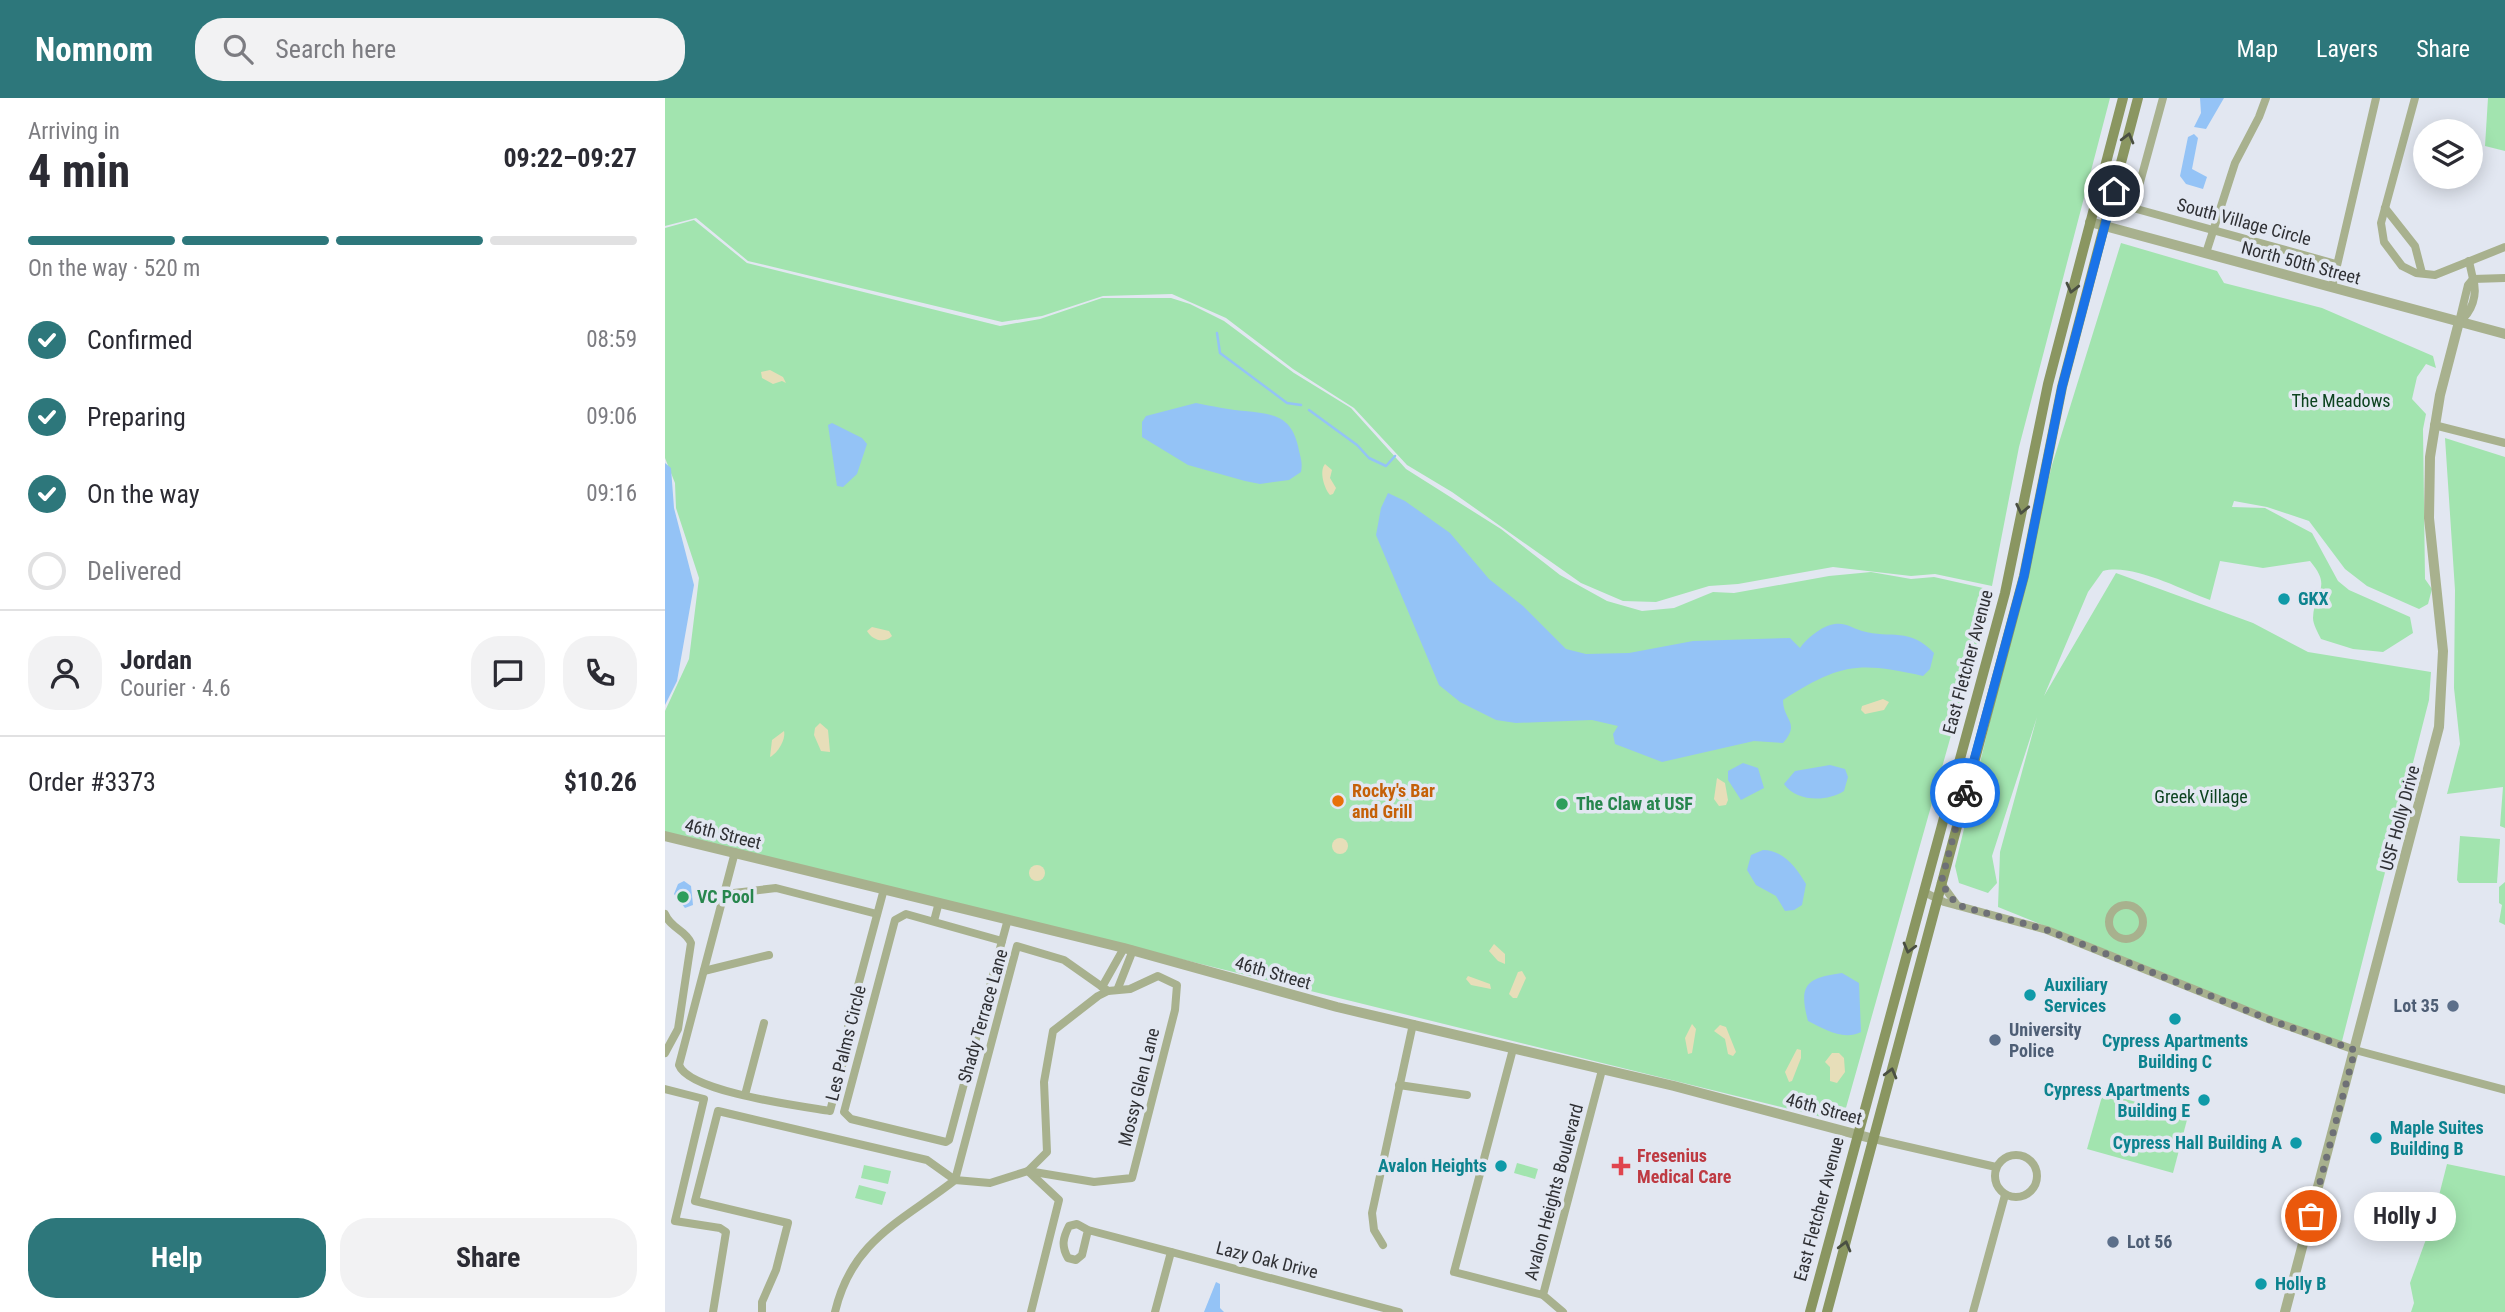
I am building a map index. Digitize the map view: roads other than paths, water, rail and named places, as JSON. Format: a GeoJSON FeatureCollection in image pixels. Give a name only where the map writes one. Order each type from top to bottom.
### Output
{"type":"FeatureCollection","features":[{"type":"Feature","properties":{"kind":"main road","name":"East Fletcher Avenue"},"geometry":{"type":"LineString","coordinates":[[1810,1312],[2005,593],[2048,384],[2123,98]]}},
{"type":"Feature","properties":{"kind":"main road","name":"East Fletcher Avenue"},"geometry":{"type":"LineString","coordinates":[[1827,1312],[1940,900],[1941,883],[2024,576],[2062,387],[2138,98]]}},
{"type":"Feature","properties":{"kind":"street","name":"South Village Circle"},"geometry":{"type":"LineString","coordinates":[[2163,98],[2133,208],[2336,264]]}},
{"type":"Feature","properties":{"kind":"street"},"geometry":{"type":"LineString","coordinates":[[2206,253],[2235,163],[2266,98]]}},
{"type":"Feature","properties":{"kind":"street"},"geometry":{"type":"LineString","coordinates":[[2332,287],[2377,98]]}},
{"type":"Feature","properties":{"kind":"street"},"geometry":{"type":"LineString","coordinates":[[2414,98],[2385,208],[2381,231],[2384,242],[2402,266],[2435,275],[2505,247]]}},
{"type":"Feature","properties":{"kind":"street"},"geometry":{"type":"LineString","coordinates":[[2385,208],[2415,246],[2422,273]]}},
{"type":"Feature","properties":{"kind":"street","name":"North 50th Street"},"geometry":{"type":"LineString","coordinates":[[2090,222],[2505,334]]}},
{"type":"Feature","properties":{"kind":"street"},"geometry":{"type":"LineString","coordinates":[[2459,322],[2469,314],[2476,288],[2469,261]]}},
{"type":"Feature","properties":{"kind":"street"},"geometry":{"type":"LineString","coordinates":[[2473,279],[2505,278]]}},
{"type":"Feature","properties":{"kind":"street","name":"USF Holly Drive"},"geometry":{"type":"LineString","coordinates":[[2285,1312],[2439,726],[2443,651],[2429,499],[2434,425],[2459,322]]}},
{"type":"Feature","properties":{"kind":"street"},"geometry":{"type":"LineString","coordinates":[[2434,425],[2505,443]]}},
{"type":"Feature","properties":{"kind":"street","name":"46th Street"},"geometry":{"type":"LineString","coordinates":[[665,836],[1129,949],[1337,1007],[1874,1139]]}},
{"type":"Feature","properties":{"kind":"street"},"geometry":{"type":"LineString","coordinates":[[735,852],[679,1065],[682,1073],[692,1081],[745,1095],[844,1112]]}},
{"type":"Feature","properties":{"kind":"street"},"geometry":{"type":"LineString","coordinates":[[1941,883],[1957,905]]}},
{"type":"Feature","properties":{"kind":"street"},"geometry":{"type":"LineString","coordinates":[[725,894],[776,888],[877,914]]}},
{"type":"Feature","properties":{"kind":"street"},"geometry":{"type":"LineString","coordinates":[[830,1111],[849,1040],[848,1023],[884,889]]}},
{"type":"Feature","properties":{"kind":"street"},"geometry":{"type":"LineString","coordinates":[[1924,892],[1940,900],[2047,930],[2115,955],[2273,1021],[2355,1050],[2505,1090]]}},
{"type":"Feature","properties":{"kind":"street"},"geometry":{"type":"LineString","coordinates":[[935,921],[939,902]]}},
{"type":"Feature","properties":{"kind":"street"},"geometry":{"type":"LineString","coordinates":[[2131,905],[2142,915],[2143,925],[2134,937],[2120,939],[2110,928],[2109,917],[2117,907],[2131,905]]}},
{"type":"Feature","properties":{"kind":"street"},"geometry":{"type":"LineString","coordinates":[[665,914],[674,928],[684,933],[691,943],[678,1029],[665,1053]]}},
{"type":"Feature","properties":{"kind":"street","name":"Les Palms Circle"},"geometry":{"type":"LineString","coordinates":[[1002,941],[906,914],[895,920],[844,1112],[852,1119],[946,1142],[949,1140],[1008,919]]}},
{"type":"Feature","properties":{"kind":"street"},"geometry":{"type":"LineString","coordinates":[[2115,955],[2120,939]]}},
{"type":"Feature","properties":{"kind":"street","name":"Shady Terrace Lane"},"geometry":{"type":"LineString","coordinates":[[955,1180],[1017,946],[1064,960],[1103,988]]}},
{"type":"Feature","properties":{"kind":"street"},"geometry":{"type":"LineString","coordinates":[[762,1312],[762,1302],[776,1270],[788,1223],[695,1201],[718,1111],[927,1160],[955,1180],[990,1184],[1028,1171],[1047,1152],[1045,1082],[1053,1031],[1098,996],[1129,949]]}},
{"type":"Feature","properties":{"kind":"street"},"geometry":{"type":"LineString","coordinates":[[1118,989],[1129,949]]}},
{"type":"Feature","properties":{"kind":"street"},"geometry":{"type":"LineString","coordinates":[[704,971],[769,955]]}},
{"type":"Feature","properties":{"kind":"street","name":"Mossy Glen Lane"},"geometry":{"type":"LineString","coordinates":[[1028,1171],[1094,1182],[1132,1178],[1175,1010],[1177,985],[1158,976],[1130,989],[1103,988]]}},
{"type":"Feature","properties":{"kind":"street"},"geometry":{"type":"LineString","coordinates":[[745,1095],[764,1023]]}},
{"type":"Feature","properties":{"kind":"street"},"geometry":{"type":"LineString","coordinates":[[1383,1245],[1374,1230],[1372,1213],[1413,1024]]}},
{"type":"Feature","properties":{"kind":"street"},"geometry":{"type":"LineString","coordinates":[[1513,1049],[1454,1272],[1543,1295]]}},
{"type":"Feature","properties":{"kind":"street","name":"Avalon Heights Boulevard"},"geometry":{"type":"LineString","coordinates":[[1563,1312],[1543,1295],[1602,1070]]}},
{"type":"Feature","properties":{"kind":"street"},"geometry":{"type":"LineString","coordinates":[[1399,1085],[1467,1095]]}},
{"type":"Feature","properties":{"kind":"street"},"geometry":{"type":"LineString","coordinates":[[665,1089],[704,1099],[675,1221],[720,1228],[726,1232],[713,1312]]}},
{"type":"Feature","properties":{"kind":"street"},"geometry":{"type":"LineString","coordinates":[[1874,1139],[1997,1167]]}},
{"type":"Feature","properties":{"kind":"street"},"geometry":{"type":"LineString","coordinates":[[2019,1155],[2035,1167],[2037,1180],[2030,1192],[2017,1198],[2005,1195],[1995,1182],[1997,1167],[2006,1157],[2019,1155]]}},
{"type":"Feature","properties":{"kind":"street"},"geometry":{"type":"LineString","coordinates":[[1028,1171],[1059,1200],[1031,1312]]}},
{"type":"Feature","properties":{"kind":"street"},"geometry":{"type":"LineString","coordinates":[[835,1312],[845,1279],[870,1242],[955,1180]]}},
{"type":"Feature","properties":{"kind":"street"},"geometry":{"type":"LineString","coordinates":[[1973,1312],[2005,1195]]}},
{"type":"Feature","properties":{"kind":"street","name":"Lazy Oak Drive"},"geometry":{"type":"LineString","coordinates":[[1088,1230],[1399,1312]]}},
{"type":"Feature","properties":{"kind":"street"},"geometry":{"type":"LineString","coordinates":[[1155,1312],[1171,1252]]}},
{"type":"Feature","properties":{"kind":"water"},"geometry":{"type":"Polygon","coordinates":[[[2200,98],[2224,98],[2206,129],[2194,127],[2201,113],[2200,98]]]}},
{"type":"Feature","properties":{"kind":"water"},"geometry":{"type":"Polygon","coordinates":[[[2194,134],[2198,138],[2192,169],[2207,177],[2203,189],[2186,184],[2180,176],[2188,137],[2194,134]]]}},
{"type":"Feature","properties":{"kind":"water"},"geometry":{"type":"Polygon","coordinates":[[[1196,403],[1264,413],[1279,418],[1291,428],[1295,436],[1302,465],[1301,472],[1289,480],[1260,484],[1245,481],[1188,465],[1142,437],[1142,422],[1146,416],[1196,403]]]}},
{"type":"Feature","properties":{"kind":"water"},"geometry":{"type":"Polygon","coordinates":[[[832,423],[862,438],[867,444],[857,474],[843,487],[837,486],[828,425],[832,423]]]}},
{"type":"Feature","properties":{"kind":"water"},"geometry":{"type":"Polygon","coordinates":[[[665,463],[671,468],[674,508],[694,585],[677,681],[665,705],[665,463]]]}},
{"type":"Feature","properties":{"kind":"water"},"geometry":{"type":"Polygon","coordinates":[[[1388,493],[1405,501],[1450,533],[1489,579],[1523,606],[1566,649],[1586,654],[1629,653],[1693,641],[1790,638],[1800,648],[1818,631],[1839,624],[1862,631],[1900,635],[1917,640],[1934,653],[1930,669],[1923,676],[1882,668],[1850,669],[1835,673],[1783,700],[1791,730],[1783,743],[1754,741],[1662,762],[1615,744],[1613,734],[1618,726],[1592,720],[1516,723],[1496,720],[1460,702],[1439,685],[1376,535],[1381,508],[1388,493]]]}},
{"type":"Feature","properties":{"kind":"water"},"geometry":{"type":"Polygon","coordinates":[[[1743,763],[1758,768],[1764,788],[1741,800],[1728,780],[1728,771],[1743,763]]]}},
{"type":"Feature","properties":{"kind":"water"},"geometry":{"type":"Polygon","coordinates":[[[1830,765],[1845,769],[1848,777],[1844,791],[1837,795],[1804,797],[1789,790],[1784,784],[1795,771],[1830,765]]]}},
{"type":"Feature","properties":{"kind":"water"},"geometry":{"type":"Polygon","coordinates":[[[1763,850],[1783,856],[1806,884],[1802,905],[1794,910],[1785,911],[1776,896],[1756,885],[1747,870],[1751,855],[1763,850]]]}},
{"type":"Feature","properties":{"kind":"water","name":"VC Pool"},"geometry":{"type":"Polygon","coordinates":[[[684,881],[691,886],[693,905],[685,908],[674,894],[678,884],[684,881]]]}},
{"type":"Feature","properties":{"kind":"water"},"geometry":{"type":"Polygon","coordinates":[[[1842,973],[1859,983],[1861,1032],[1847,1035],[1834,1033],[1808,1021],[1804,999],[1808,985],[1813,981],[1842,973]]]}},
{"type":"Feature","properties":{"kind":"water"},"geometry":{"type":"Polygon","coordinates":[[[1216,1282],[1220,1284],[1220,1308],[1224,1312],[1204,1312],[1216,1282]]]}},
{"type":"Feature","properties":{"kind":"waterway"},"geometry":{"type":"LineString","coordinates":[[1217,333],[1220,353],[1287,403],[1301,405]]}},
{"type":"Feature","properties":{"kind":"waterway"},"geometry":{"type":"LineString","coordinates":[[1309,410],[1357,445],[1369,458],[1386,466],[1395,456]]}},
{"type":"Feature","properties":{"kind":"place","name":"GKX"},"geometry":{"type":"Point","coordinates":[2284,599]}},
{"type":"Feature","properties":{"kind":"place","name":"Rocky's Bar and Grill"},"geometry":{"type":"Point","coordinates":[1338,801]}},
{"type":"Feature","properties":{"kind":"place","name":"The Claw at USF"},"geometry":{"type":"Point","coordinates":[1562,804]}},
{"type":"Feature","properties":{"kind":"place","name":"VC Pool"},"geometry":{"type":"Point","coordinates":[683,897]}},
{"type":"Feature","properties":{"kind":"place","name":"Auxiliary Services"},"geometry":{"type":"Point","coordinates":[2030,995]}},
{"type":"Feature","properties":{"kind":"place","name":"Lot 35"},"geometry":{"type":"Point","coordinates":[2453,1006]}},
{"type":"Feature","properties":{"kind":"place","name":"Cypress Apartments Building C"},"geometry":{"type":"Point","coordinates":[2175,1019]}},
{"type":"Feature","properties":{"kind":"place","name":"University Police"},"geometry":{"type":"Point","coordinates":[1995,1040]}},
{"type":"Feature","properties":{"kind":"place","name":"Cypress Apartments Building E"},"geometry":{"type":"Point","coordinates":[2204,1100]}},
{"type":"Feature","properties":{"kind":"place","name":"Maple Suites Building B"},"geometry":{"type":"Point","coordinates":[2376,1138]}},
{"type":"Feature","properties":{"kind":"place","name":"Cypress Hall Building A"},"geometry":{"type":"Point","coordinates":[2296,1143]}},
{"type":"Feature","properties":{"kind":"place","name":"Avalon Heights"},"geometry":{"type":"Point","coordinates":[1501,1166]}},
{"type":"Feature","properties":{"kind":"place","name":"Fresenius Medical Care"},"geometry":{"type":"Point","coordinates":[1621,1166]}},
{"type":"Feature","properties":{"kind":"place","name":"Holly J"},"geometry":{"type":"Point","coordinates":[2311,1216]}},
{"type":"Feature","properties":{"kind":"place","name":"Lot 56"},"geometry":{"type":"Point","coordinates":[2113,1242]}},
{"type":"Feature","properties":{"kind":"place","name":"Holly B"},"geometry":{"type":"Point","coordinates":[2261,1284]}},
{"type":"Feature","properties":{"kind":"park label","name":"The Meadows"},"geometry":{"type":"Point","coordinates":[2341,401]}},
{"type":"Feature","properties":{"kind":"park label","name":"Greek Village"},"geometry":{"type":"Point","coordinates":[2201,797]}}]}
